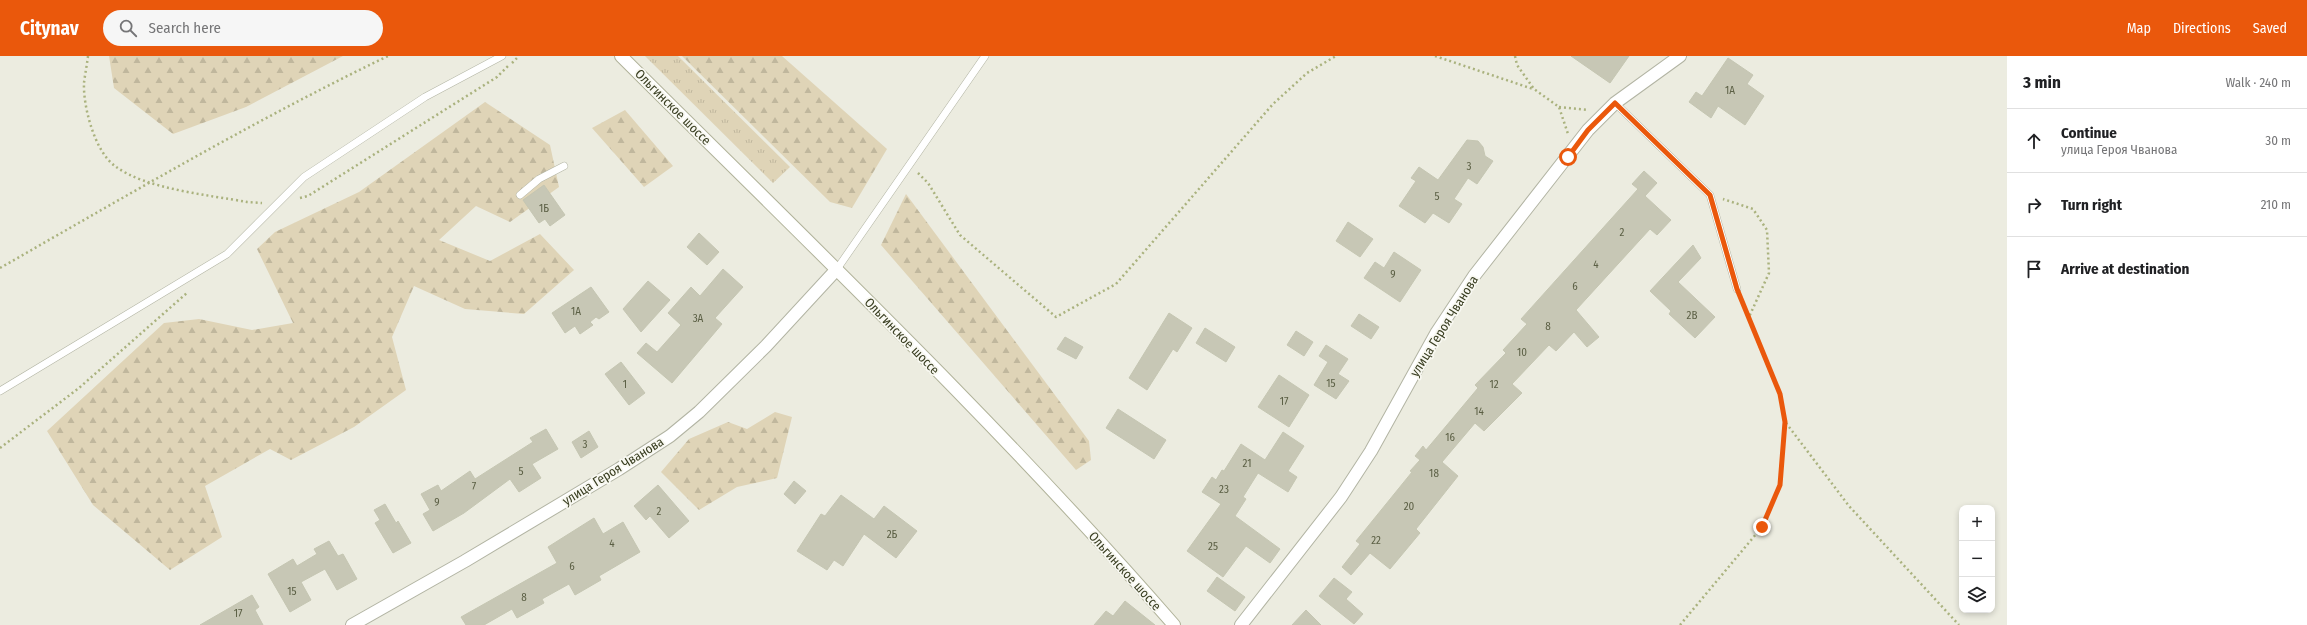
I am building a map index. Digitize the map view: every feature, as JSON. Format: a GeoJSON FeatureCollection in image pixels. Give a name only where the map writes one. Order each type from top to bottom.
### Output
{"type":"FeatureCollection","features":[{"type":"Feature","properties":{"kind":"street","name":"Ольгинское шоссе"},"geometry":{"type":"LineString","coordinates":[[621,56],[837,269],[1057,496],[1174,625]]}},
{"type":"Feature","properties":{"kind":"street","name":"улица Героя Чванова"},"geometry":{"type":"LineString","coordinates":[[1241,625],[1341,497],[1371,451],[1437,332],[1474,276],[1588,130],[1615,103],[1680,56]]}},
{"type":"Feature","properties":{"kind":"street","name":"улица Героя Чванова"},"geometry":{"type":"LineString","coordinates":[[352,625],[465,561],[670,436],[700,412],[766,346],[837,269]]}},
{"type":"Feature","properties":{"kind":"lane"},"geometry":{"type":"LineString","coordinates":[[0,391],[227,254],[304,176],[425,97],[502,56]]}},
{"type":"Feature","properties":{"kind":"lane"},"geometry":{"type":"LineString","coordinates":[[837,269],[985,56]]}},
{"type":"Feature","properties":{"kind":"lane"},"geometry":{"type":"LineString","coordinates":[[1615,103],[1710,195],[1737,289]]}},
{"type":"Feature","properties":{"kind":"lane"},"geometry":{"type":"LineString","coordinates":[[520,195],[539,179],[564,166]]}},
{"type":"Feature","properties":{"kind":"path"},"geometry":{"type":"LineString","coordinates":[[88,56],[84,85],[90,122],[99,146],[115,166],[149,183],[247,202],[275,204],[308,196],[498,77],[518,56]]}},
{"type":"Feature","properties":{"kind":"path"},"geometry":{"type":"LineString","coordinates":[[0,268],[149,183],[330,84],[388,56]]}},
{"type":"Feature","properties":{"kind":"path"},"geometry":{"type":"LineString","coordinates":[[910,166],[928,183],[960,235],[1056,317],[1116,284],[1273,104],[1307,73],[1336,56]]}},
{"type":"Feature","properties":{"kind":"path"},"geometry":{"type":"LineString","coordinates":[[1435,56],[1534,89],[1559,107],[1606,112]]}},
{"type":"Feature","properties":{"kind":"path"},"geometry":{"type":"LineString","coordinates":[[1515,56],[1517,65],[1534,89]]}},
{"type":"Feature","properties":{"kind":"path"},"geometry":{"type":"LineString","coordinates":[[1559,107],[1568,132],[1568,157]]}},
{"type":"Feature","properties":{"kind":"path"},"geometry":{"type":"LineString","coordinates":[[1710,195],[1753,209],[1767,230],[1769,273],[1749,317]]}},
{"type":"Feature","properties":{"kind":"path"},"geometry":{"type":"LineString","coordinates":[[1680,625],[1762,527],[1780,485],[1785,422],[1780,394],[1737,289]]}},
{"type":"Feature","properties":{"kind":"path"},"geometry":{"type":"LineString","coordinates":[[0,448],[79,388],[190,290]]}},
{"type":"Feature","properties":{"kind":"path"},"geometry":{"type":"LineString","coordinates":[[1785,422],[1850,506],[1959,625]]}},
{"type":"Feature","properties":{"kind":"green space"},"geometry":{"type":"Polygon","coordinates":[[[109,56],[343,56],[246,107],[173,134],[114,88],[109,56]]]}},
{"type":"Feature","properties":{"kind":"green space"},"geometry":{"type":"Polygon","coordinates":[[[645,56],[678,56],[790,167],[773,183],[645,56]]]}},
{"type":"Feature","properties":{"kind":"green space"},"geometry":{"type":"Polygon","coordinates":[[[682,56],[782,56],[887,149],[852,208],[830,202],[682,56]]]}},
{"type":"Feature","properties":{"kind":"green space"},"geometry":{"type":"Polygon","coordinates":[[[485,102],[550,145],[559,187],[510,222],[476,206],[439,240],[490,261],[540,234],[574,270],[524,314],[465,309],[414,286],[392,337],[406,390],[354,427],[291,460],[270,449],[205,486],[222,537],[170,570],[93,505],[47,431],[164,323],[199,319],[252,330],[293,323],[257,249],[275,232],[359,192],[485,102]]]}},
{"type":"Feature","properties":{"kind":"green space"},"geometry":{"type":"Polygon","coordinates":[[[625,110],[673,166],[644,187],[592,128],[625,110]]]}},
{"type":"Feature","properties":{"kind":"green space"},"geometry":{"type":"Polygon","coordinates":[[[906,194],[1089,441],[1091,460],[1076,470],[881,245],[906,194]]]}},
{"type":"Feature","properties":{"kind":"green space"},"geometry":{"type":"Polygon","coordinates":[[[775,412],[792,417],[777,478],[737,487],[699,510],[661,472],[689,439],[728,422],[747,429],[775,412]]]}},
{"type":"Feature","properties":{"kind":"building"},"geometry":{"type":"Polygon","coordinates":[[[1571,56],[1629,56],[1610,83],[1571,56]]]}},
{"type":"Feature","properties":{"kind":"building"},"geometry":{"type":"Polygon","coordinates":[[[1728,58],[1753,75],[1747,84],[1764,96],[1745,125],[1718,106],[1711,118],[1689,102],[1696,92],[1702,96],[1728,58]]]}},
{"type":"Feature","properties":{"kind":"building"},"geometry":{"type":"Polygon","coordinates":[[[1467,140],[1478,141],[1483,147],[1485,156],[1493,161],[1477,184],[1468,178],[1454,199],[1462,204],[1449,223],[1433,213],[1425,223],[1399,206],[1416,181],[1411,178],[1419,167],[1438,180],[1467,140]]]}},
{"type":"Feature","properties":{"kind":"building"},"geometry":{"type":"Polygon","coordinates":[[[1644,171],[1657,183],[1645,196],[1671,220],[1657,235],[1650,229],[1576,310],[1599,337],[1587,347],[1574,332],[1556,351],[1549,345],[1512,384],[1522,393],[1484,431],[1475,423],[1442,462],[1458,476],[1416,529],[1420,533],[1390,569],[1370,553],[1351,575],[1342,567],[1360,544],[1356,541],[1420,460],[1415,456],[1423,446],[1426,450],[1478,388],[1475,385],[1506,353],[1503,350],[1527,324],[1521,319],[1638,189],[1632,184],[1644,171]]]}},
{"type":"Feature","properties":{"kind":"building"},"geometry":{"type":"Polygon","coordinates":[[[544,185],[565,215],[550,226],[545,219],[539,223],[523,200],[544,185]]]}},
{"type":"Feature","properties":{"kind":"building"},"geometry":{"type":"Polygon","coordinates":[[[1348,222],[1373,239],[1360,257],[1336,241],[1348,222]]]}},
{"type":"Feature","properties":{"kind":"building"},"geometry":{"type":"Polygon","coordinates":[[[699,233],[719,252],[707,265],[687,247],[699,233]]]}},
{"type":"Feature","properties":{"kind":"building"},"geometry":{"type":"Polygon","coordinates":[[[1693,245],[1701,258],[1678,282],[1715,317],[1695,338],[1669,314],[1671,311],[1650,291],[1693,245]]]}},
{"type":"Feature","properties":{"kind":"building"},"geometry":{"type":"Polygon","coordinates":[[[1394,252],[1421,270],[1400,302],[1364,278],[1375,262],[1384,268],[1394,252]]]}},
{"type":"Feature","properties":{"kind":"building"},"geometry":{"type":"Polygon","coordinates":[[[723,269],[743,287],[715,318],[722,324],[672,383],[637,353],[646,343],[657,352],[681,325],[668,313],[691,287],[700,296],[723,269]]]}},
{"type":"Feature","properties":{"kind":"building"},"geometry":{"type":"Polygon","coordinates":[[[648,281],[670,300],[641,332],[623,309],[648,281]]]}},
{"type":"Feature","properties":{"kind":"building"},"geometry":{"type":"Polygon","coordinates":[[[591,287],[609,312],[599,319],[596,317],[590,322],[593,325],[580,334],[575,326],[565,333],[552,313],[591,287]]]}},
{"type":"Feature","properties":{"kind":"building"},"geometry":{"type":"Polygon","coordinates":[[[1169,313],[1192,328],[1177,352],[1173,349],[1147,390],[1129,378],[1169,313]]]}},
{"type":"Feature","properties":{"kind":"building"},"geometry":{"type":"Polygon","coordinates":[[[1359,314],[1379,327],[1371,339],[1351,326],[1359,314]]]}},
{"type":"Feature","properties":{"kind":"building"},"geometry":{"type":"Polygon","coordinates":[[[1205,328],[1235,347],[1226,362],[1196,343],[1205,328]]]}},
{"type":"Feature","properties":{"kind":"building"},"geometry":{"type":"Polygon","coordinates":[[[1296,331],[1313,342],[1304,356],[1287,345],[1296,331]]]}},
{"type":"Feature","properties":{"kind":"building"},"geometry":{"type":"Polygon","coordinates":[[[1065,337],[1083,347],[1076,359],[1057,349],[1065,337]]]}},
{"type":"Feature","properties":{"kind":"building"},"geometry":{"type":"Polygon","coordinates":[[[1326,345],[1348,359],[1338,374],[1349,381],[1336,399],[1314,385],[1328,362],[1319,356],[1326,345]]]}},
{"type":"Feature","properties":{"kind":"building"},"geometry":{"type":"Polygon","coordinates":[[[621,362],[645,393],[629,405],[605,374],[621,362]]]}},
{"type":"Feature","properties":{"kind":"building"},"geometry":{"type":"Polygon","coordinates":[[[1279,375],[1309,395],[1289,427],[1258,407],[1279,375]]]}},
{"type":"Feature","properties":{"kind":"building"},"geometry":{"type":"Polygon","coordinates":[[[1118,409],[1166,440],[1154,459],[1106,428],[1118,409]]]}},
{"type":"Feature","properties":{"kind":"building"},"geometry":{"type":"Polygon","coordinates":[[[546,429],[558,449],[532,464],[541,478],[519,492],[510,479],[464,513],[433,531],[423,514],[430,510],[421,494],[438,485],[441,491],[470,471],[475,479],[533,442],[530,438],[546,429]]]}},
{"type":"Feature","properties":{"kind":"building"},"geometry":{"type":"Polygon","coordinates":[[[589,431],[598,447],[581,458],[572,442],[589,431]]]}},
{"type":"Feature","properties":{"kind":"building"},"geometry":{"type":"Polygon","coordinates":[[[1283,432],[1304,446],[1288,471],[1297,477],[1288,492],[1258,473],[1243,497],[1246,499],[1235,516],[1280,549],[1270,563],[1246,546],[1223,577],[1187,551],[1221,504],[1202,492],[1212,477],[1216,480],[1222,470],[1224,471],[1241,444],[1265,460],[1283,432]]]}},
{"type":"Feature","properties":{"kind":"building"},"geometry":{"type":"Polygon","coordinates":[[[794,481],[806,491],[795,504],[784,494],[794,481]]]}},
{"type":"Feature","properties":{"kind":"building"},"geometry":{"type":"Polygon","coordinates":[[[658,485],[689,521],[669,538],[650,516],[646,520],[634,506],[658,485]]]}},
{"type":"Feature","properties":{"kind":"building"},"geometry":{"type":"Polygon","coordinates":[[[841,495],[874,519],[884,506],[917,531],[896,558],[864,534],[843,566],[834,560],[827,570],[797,551],[821,514],[825,516],[841,495]]]}},
{"type":"Feature","properties":{"kind":"building"},"geometry":{"type":"Polygon","coordinates":[[[385,504],[396,523],[398,521],[411,543],[393,553],[375,523],[380,520],[374,510],[385,504]]]}},
{"type":"Feature","properties":{"kind":"building"},"geometry":{"type":"Polygon","coordinates":[[[594,518],[603,534],[623,522],[640,552],[599,576],[601,580],[575,595],[569,584],[542,599],[544,603],[517,618],[512,609],[484,625],[466,625],[461,617],[557,563],[548,547],[594,518]]]}},
{"type":"Feature","properties":{"kind":"building"},"geometry":{"type":"Polygon","coordinates":[[[329,541],[338,556],[343,554],[357,579],[337,590],[325,569],[301,582],[311,600],[290,612],[268,574],[293,559],[297,566],[317,554],[314,549],[329,541]]]}},
{"type":"Feature","properties":{"kind":"building"},"geometry":{"type":"Polygon","coordinates":[[[1217,577],[1245,597],[1235,611],[1207,591],[1217,577]]]}},
{"type":"Feature","properties":{"kind":"building"},"geometry":{"type":"Polygon","coordinates":[[[1334,578],[1352,592],[1346,599],[1363,614],[1354,624],[1319,596],[1334,578]]]}},
{"type":"Feature","properties":{"kind":"building"},"geometry":{"type":"Polygon","coordinates":[[[252,595],[259,607],[255,610],[263,625],[200,625],[252,595]]]}},
{"type":"Feature","properties":{"kind":"building"},"geometry":{"type":"Polygon","coordinates":[[[1125,601],[1155,625],[1094,625],[1106,611],[1113,616],[1125,601]]]}},
{"type":"Feature","properties":{"kind":"building"},"geometry":{"type":"Polygon","coordinates":[[[1306,610],[1321,625],[1292,625],[1306,610]]]}},
{"type":"Feature","properties":{"kind":"route"},"geometry":{"type":"LineString","coordinates":[[1568,157],[1588,130],[1615,103],[1710,195],[1737,289],[1780,394],[1785,422],[1780,485],[1762,527]]}}]}
